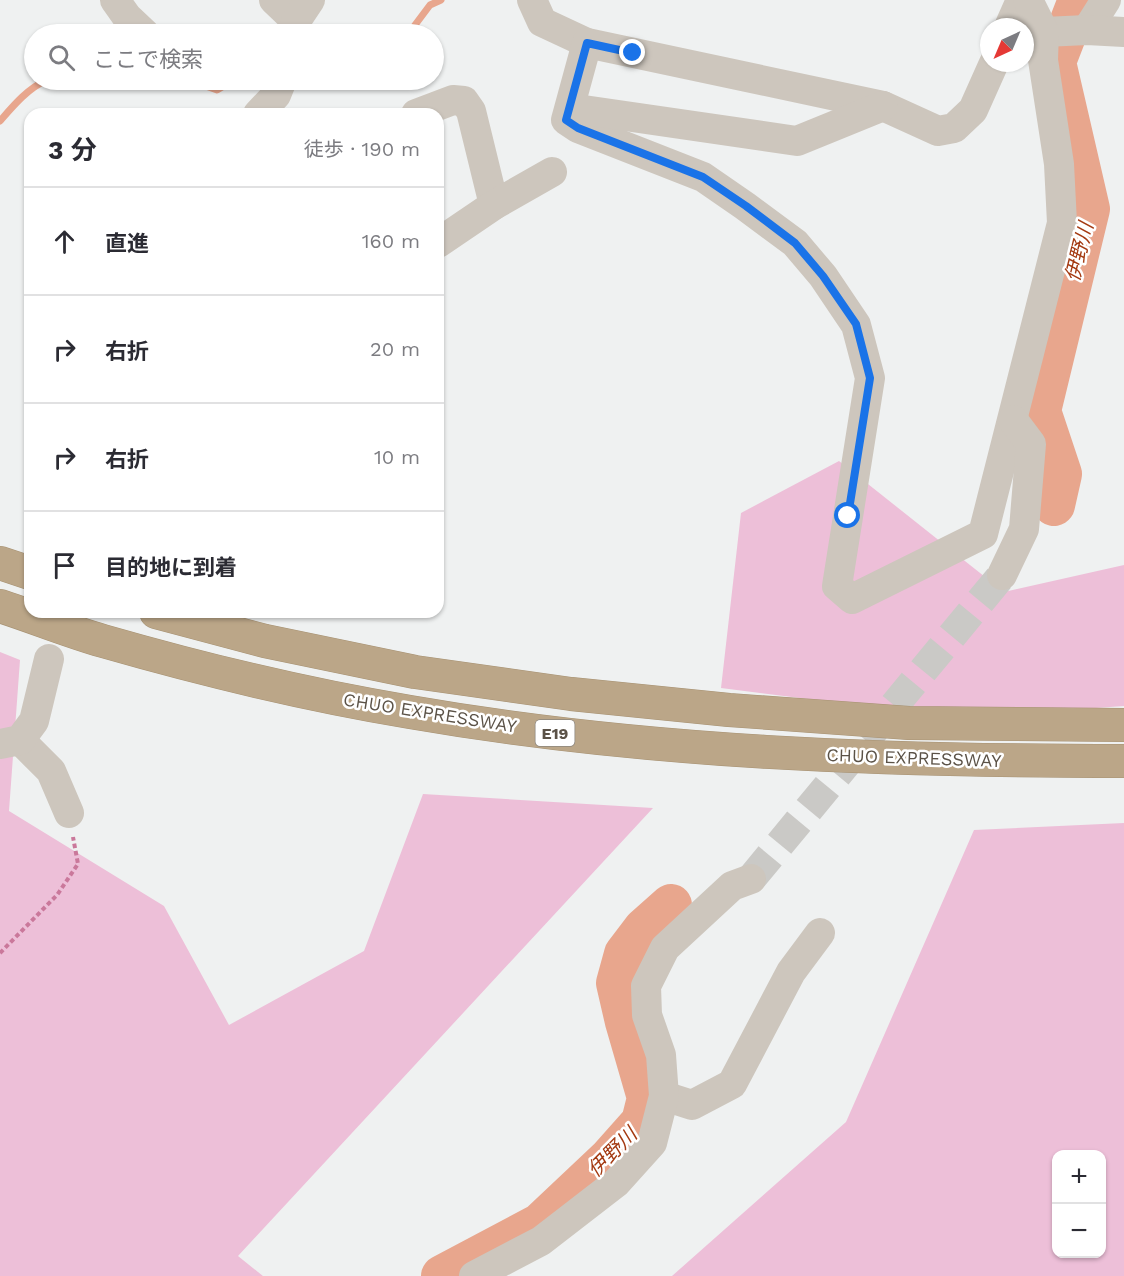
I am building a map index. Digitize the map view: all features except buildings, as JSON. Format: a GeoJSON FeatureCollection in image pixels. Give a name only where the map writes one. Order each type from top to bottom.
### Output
{"type":"FeatureCollection","features":[{"type":"Feature","properties":{"kind":"highway"},"geometry":{"type":"LineString","coordinates":[[0,563],[24,571]]}},
{"type":"Feature","properties":{"kind":"highway","name":"CHUO EXPRESSWAY"},"geometry":{"type":"LineString","coordinates":[[0,606],[24,614]]}},
{"type":"Feature","properties":{"kind":"highway","name":"CHUO EXPRESSWAY"},"geometry":{"type":"LineString","coordinates":[[36,618],[101,640],[257,681],[410,712],[568,735],[727,750],[908,759],[1124,760]]}},
{"type":"Feature","properties":{"kind":"highway","name":"CHUO EXPRESSWAY"},"geometry":{"type":"LineString","coordinates":[[179,618],[265,641],[415,672],[571,694],[729,710],[909,723],[1124,725]]}},
{"type":"Feature","properties":{"kind":"street"},"geometry":{"type":"LineString","coordinates":[[115,0],[134,24]]}},
{"type":"Feature","properties":{"kind":"street"},"geometry":{"type":"LineString","coordinates":[[274,0],[293,23]]}},
{"type":"Feature","properties":{"kind":"street"},"geometry":{"type":"LineString","coordinates":[[532,0],[542,22],[587,43],[883,106],[938,131],[954,128],[973,110],[990,72]]}},
{"type":"Feature","properties":{"kind":"street"},"geometry":{"type":"LineString","coordinates":[[1014,18],[1021,0]]}},
{"type":"Feature","properties":{"kind":"street"},"geometry":{"type":"LineString","coordinates":[[587,43],[566,120],[578,128],[703,177],[754,212],[795,243],[823,276],[856,324],[870,378],[837,586],[852,600],[982,534],[1062,223],[1059,164],[1043,60],[1044,32],[1028,0]]}},
{"type":"Feature","properties":{"kind":"street"},"geometry":{"type":"LineString","coordinates":[[1087,30],[1106,0]]}},
{"type":"Feature","properties":{"kind":"street"},"geometry":{"type":"LineString","coordinates":[[1044,32],[1087,30],[1124,32]]}},
{"type":"Feature","properties":{"kind":"street"},"geometry":{"type":"LineString","coordinates":[[432,108],[453,100],[464,101],[471,111],[494,205]]}},
{"type":"Feature","properties":{"kind":"street"},"geometry":{"type":"LineString","coordinates":[[570,108],[796,141],[883,106]]}},
{"type":"Feature","properties":{"kind":"street"},"geometry":{"type":"LineString","coordinates":[[444,239],[494,205],[552,172]]}},
{"type":"Feature","properties":{"kind":"street"},"geometry":{"type":"LineString","coordinates":[[1002,575],[1024,529],[1031,444],[1013,420]]}},
{"type":"Feature","properties":{"kind":"street"},"geometry":{"type":"LineString","coordinates":[[49,659],[34,721],[10,742],[51,771],[69,813]]}},
{"type":"Feature","properties":{"kind":"street"},"geometry":{"type":"LineString","coordinates":[[474,1276],[541,1241],[616,1183],[652,1143],[664,1096],[661,1054],[647,1015],[646,986],[665,948],[732,886],[751,879]]}},
{"type":"Feature","properties":{"kind":"street"},"geometry":{"type":"LineString","coordinates":[[664,1096],[692,1106],[732,1084],[791,972],[820,933]]}},
{"type":"Feature","properties":{"kind":"path"},"geometry":{"type":"LineString","coordinates":[[0,952],[57,895],[78,864],[69,813]]}},
{"type":"Feature","properties":{"kind":"shaded area"},"geometry":{"type":"Polygon","coordinates":[[[839,461],[1004,592],[1124,565],[1124,706],[958,718],[721,688],[741,513],[839,461]]]}},
{"type":"Feature","properties":{"kind":"shaded area"},"geometry":{"type":"Polygon","coordinates":[[[0,652],[20,660],[9,811],[164,906],[229,1025],[364,951],[423,794],[653,808],[238,1256],[263,1276],[0,1276],[0,652]]]}},
{"type":"Feature","properties":{"kind":"shaded area"},"geometry":{"type":"Polygon","coordinates":[[[1124,823],[1124,1276],[672,1276],[846,1122],[974,830],[1124,823]]]}},
{"type":"Feature","properties":{"kind":"waterway"},"geometry":{"type":"LineString","coordinates":[[416,24],[430,5],[441,0]]}},
{"type":"Feature","properties":{"kind":"waterway","name":"伊野川"},"geometry":{"type":"LineString","coordinates":[[1054,505],[1061,474],[1040,411],[1089,209],[1055,62],[1081,0]]}},
{"type":"Feature","properties":{"kind":"waterway"},"geometry":{"type":"LineString","coordinates":[[0,121],[31,90]]}},
{"type":"Feature","properties":{"kind":"waterway","name":"伊野川"},"geometry":{"type":"LineString","coordinates":[[442,1276],[540,1224],[610,1158],[642,1122],[648,1098],[617,983],[625,954],[644,929],[671,905]]}},
{"type":"Feature","properties":{"kind":"tunnel"},"geometry":{"type":"LineString","coordinates":[[751,879],[1002,575]]}},
{"type":"Feature","properties":{"kind":"route"},"geometry":{"type":"LineString","coordinates":[[633,53],[587,43],[566,120],[578,128],[703,177],[795,243],[823,276],[856,324],[870,378],[848,516]]}}]}
